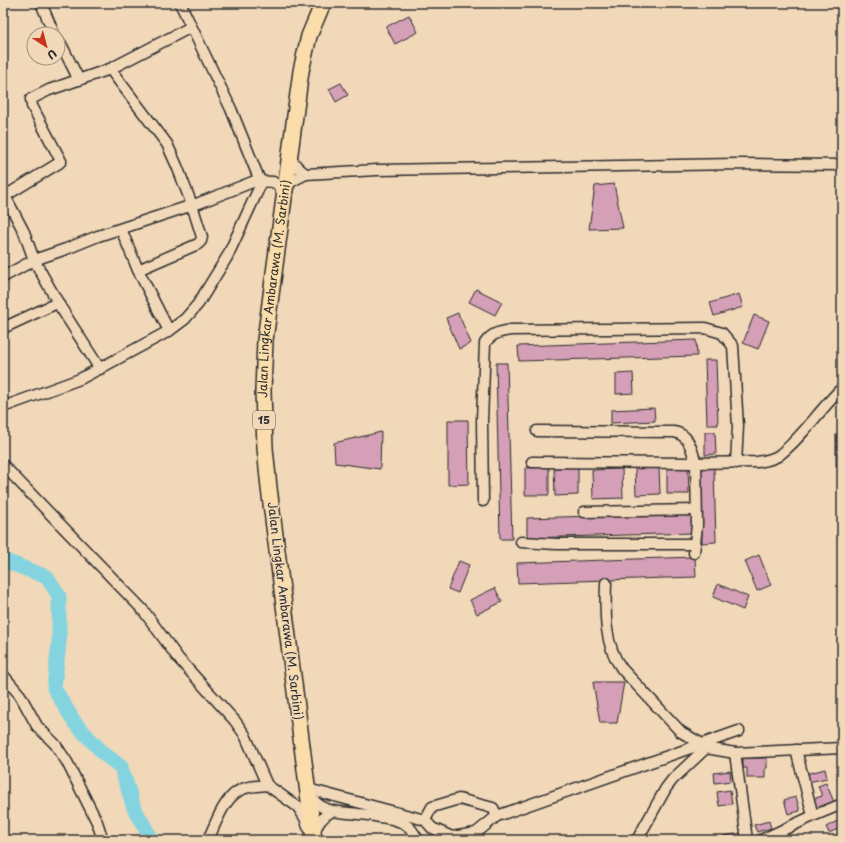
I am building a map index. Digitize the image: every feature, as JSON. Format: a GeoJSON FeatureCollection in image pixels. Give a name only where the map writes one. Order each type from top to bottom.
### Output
{"type":"FeatureCollection","features":[{"type":"Feature","properties":{"kind":"highway","name":"Jalan Lingkar Ambarawa (M. Sarbini)"},"geometry":{"type":"LineString","coordinates":[[314,838],[269,488],[265,448],[263,391],[265,340],[301,71],[309,36],[322,3]]}},
{"type":"Feature","properties":{"kind":"street"},"geometry":{"type":"LineString","coordinates":[[41,3],[51,26]]}},
{"type":"Feature","properties":{"kind":"street"},"geometry":{"type":"LineString","coordinates":[[3,407],[80,379],[170,331],[185,319],[198,304],[227,257],[259,188],[260,181],[231,109],[180,3]]}},
{"type":"Feature","properties":{"kind":"street"},"geometry":{"type":"LineString","coordinates":[[100,369],[57,303],[34,260],[24,232],[4,194],[61,161],[32,106],[31,99],[49,90],[110,69],[191,27]]}},
{"type":"Feature","properties":{"kind":"street"},"geometry":{"type":"LineString","coordinates":[[66,54],[79,80]]}},
{"type":"Feature","properties":{"kind":"street"},"geometry":{"type":"LineString","coordinates":[[110,69],[167,144],[192,205],[202,237],[202,241],[198,244],[138,270]]}},
{"type":"Feature","properties":{"kind":"street"},"geometry":{"type":"LineString","coordinates":[[273,182],[284,172],[289,160],[306,174]]}},
{"type":"Feature","properties":{"kind":"street"},"geometry":{"type":"LineString","coordinates":[[3,277],[34,260],[242,186],[260,181],[273,182],[285,193],[292,181],[306,174],[377,170],[737,164],[842,165]]}},
{"type":"Feature","properties":{"kind":"street"},"geometry":{"type":"LineString","coordinates":[[121,229],[138,270],[170,331]]}},
{"type":"Feature","properties":{"kind":"street"},"geometry":{"type":"LineString","coordinates":[[3,328],[57,303]]}},
{"type":"Feature","properties":{"kind":"street"},"geometry":{"type":"LineString","coordinates":[[483,501],[482,421],[485,344],[489,337],[495,333],[511,330],[705,328],[722,333],[733,346],[738,426],[736,463]]}},
{"type":"Feature","properties":{"kind":"street"},"geometry":{"type":"LineString","coordinates":[[532,462],[736,463],[767,461],[777,456],[800,434],[842,388]]}},
{"type":"Feature","properties":{"kind":"street"},"geometry":{"type":"LineString","coordinates":[[521,542],[695,549],[697,525],[696,463],[690,444],[680,433],[537,431]]}},
{"type":"Feature","properties":{"kind":"street"},"geometry":{"type":"LineString","coordinates":[[3,465],[143,610],[178,658],[235,721],[245,735],[267,785],[298,807],[314,838]]}},
{"type":"Feature","properties":{"kind":"street"},"geometry":{"type":"LineString","coordinates":[[584,512],[696,510]]}},
{"type":"Feature","properties":{"kind":"street"},"geometry":{"type":"LineString","coordinates":[[606,583],[605,608],[610,645],[615,659],[622,669],[681,732],[704,746],[735,753],[842,748]]}},
{"type":"Feature","properties":{"kind":"street"},"geometry":{"type":"LineString","coordinates":[[3,675],[20,695],[37,726],[55,744],[67,762],[97,822],[103,840]]}},
{"type":"Feature","properties":{"kind":"street"},"geometry":{"type":"LineString","coordinates":[[308,789],[425,820],[432,828],[452,837],[476,833],[497,816],[704,746],[738,731]]}},
{"type":"Feature","properties":{"kind":"street"},"geometry":{"type":"LineString","coordinates":[[637,840],[666,788],[704,746]]}},
{"type":"Feature","properties":{"kind":"street"},"geometry":{"type":"LineString","coordinates":[[796,750],[813,816]]}},
{"type":"Feature","properties":{"kind":"street"},"geometry":{"type":"LineString","coordinates":[[735,753],[747,840]]}},
{"type":"Feature","properties":{"kind":"street"},"geometry":{"type":"LineString","coordinates":[[208,840],[225,805],[231,797],[244,788],[267,785]]}},
{"type":"Feature","properties":{"kind":"street"},"geometry":{"type":"LineString","coordinates":[[288,800],[302,798],[308,789]]}},
{"type":"Feature","properties":{"kind":"street"},"geometry":{"type":"LineString","coordinates":[[308,789],[312,800],[318,805],[332,812],[360,814],[401,822],[410,828],[418,840]]}},
{"type":"Feature","properties":{"kind":"street"},"geometry":{"type":"LineString","coordinates":[[425,820],[432,807],[459,799],[493,808],[497,816]]}},
{"type":"Feature","properties":{"kind":"street"},"geometry":{"type":"LineString","coordinates":[[761,840],[842,804]]}},
{"type":"Feature","properties":{"kind":"street"},"geometry":{"type":"LineString","coordinates":[[314,838],[320,820],[332,812]]}},
{"type":"Feature","properties":{"kind":"building"},"geometry":{"type":"Polygon","coordinates":[[[409,15],[418,32],[395,44],[386,27],[409,15]]]}},
{"type":"Feature","properties":{"kind":"building"},"geometry":{"type":"Polygon","coordinates":[[[341,83],[348,95],[336,102],[329,89],[341,83]]]}},
{"type":"Feature","properties":{"kind":"building"},"geometry":{"type":"Polygon","coordinates":[[[614,184],[623,228],[589,229],[595,186],[614,184]]]}},
{"type":"Feature","properties":{"kind":"building"},"geometry":{"type":"Polygon","coordinates":[[[476,289],[502,302],[495,315],[469,302],[476,289]]]}},
{"type":"Feature","properties":{"kind":"building"},"geometry":{"type":"Polygon","coordinates":[[[739,294],[743,307],[714,316],[710,303],[739,294]]]}},
{"type":"Feature","properties":{"kind":"building"},"geometry":{"type":"Polygon","coordinates":[[[458,313],[471,343],[459,349],[446,318],[458,313]]]}},
{"type":"Feature","properties":{"kind":"building"},"geometry":{"type":"Polygon","coordinates":[[[754,315],[769,321],[758,349],[743,343],[754,315]]]}},
{"type":"Feature","properties":{"kind":"building"},"geometry":{"type":"Polygon","coordinates":[[[696,340],[697,356],[519,361],[518,346],[696,340]]]}},
{"type":"Feature","properties":{"kind":"building"},"geometry":{"type":"Polygon","coordinates":[[[705,360],[716,360],[718,425],[707,425],[705,360]]]}},
{"type":"Feature","properties":{"kind":"building"},"geometry":{"type":"Polygon","coordinates":[[[496,363],[507,363],[512,539],[500,539],[496,363]]]}},
{"type":"Feature","properties":{"kind":"building"},"geometry":{"type":"Polygon","coordinates":[[[633,373],[634,393],[616,394],[616,374],[633,373]]]}},
{"type":"Feature","properties":{"kind":"building"},"geometry":{"type":"Polygon","coordinates":[[[654,408],[655,421],[611,423],[611,410],[654,408]]]}},
{"type":"Feature","properties":{"kind":"building"},"geometry":{"type":"Polygon","coordinates":[[[448,420],[468,420],[469,484],[448,485],[448,420]]]}},
{"type":"Feature","properties":{"kind":"building"},"geometry":{"type":"Polygon","coordinates":[[[381,432],[380,469],[335,463],[334,443],[381,432]]]}},
{"type":"Feature","properties":{"kind":"building"},"geometry":{"type":"Polygon","coordinates":[[[705,432],[715,432],[716,454],[705,455],[705,432]]]}},
{"type":"Feature","properties":{"kind":"building"},"geometry":{"type":"Polygon","coordinates":[[[836,434],[842,435],[842,465],[836,466],[836,434]]]}},
{"type":"Feature","properties":{"kind":"building"},"geometry":{"type":"Polygon","coordinates":[[[549,467],[549,495],[525,495],[525,468],[549,467]]]}},
{"type":"Feature","properties":{"kind":"building"},"geometry":{"type":"Polygon","coordinates":[[[578,467],[578,495],[555,496],[554,468],[578,467]]]}},
{"type":"Feature","properties":{"kind":"building"},"geometry":{"type":"Polygon","coordinates":[[[635,467],[659,467],[660,494],[636,495],[635,467]]]}},
{"type":"Feature","properties":{"kind":"building"},"geometry":{"type":"Polygon","coordinates":[[[688,467],[689,494],[667,494],[667,468],[688,467]]]}},
{"type":"Feature","properties":{"kind":"building"},"geometry":{"type":"Polygon","coordinates":[[[714,467],[716,542],[702,543],[700,468],[714,467]]]}},
{"type":"Feature","properties":{"kind":"building"},"geometry":{"type":"Polygon","coordinates":[[[622,469],[623,498],[593,499],[592,470],[622,469]]]}},
{"type":"Feature","properties":{"kind":"building"},"geometry":{"type":"Polygon","coordinates":[[[692,513],[693,533],[527,538],[527,518],[692,513]]]}},
{"type":"Feature","properties":{"kind":"building"},"geometry":{"type":"Polygon","coordinates":[[[759,555],[771,585],[757,591],[745,561],[759,555]]]}},
{"type":"Feature","properties":{"kind":"building"},"geometry":{"type":"Polygon","coordinates":[[[695,557],[696,577],[518,583],[517,563],[695,557]]]}},
{"type":"Feature","properties":{"kind":"building"},"geometry":{"type":"Polygon","coordinates":[[[459,561],[469,565],[458,593],[448,589],[459,561]]]}},
{"type":"Feature","properties":{"kind":"building"},"geometry":{"type":"Polygon","coordinates":[[[718,584],[748,597],[743,610],[713,597],[718,584]]]}},
{"type":"Feature","properties":{"kind":"building"},"geometry":{"type":"Polygon","coordinates":[[[495,588],[502,602],[477,614],[470,600],[495,588]]]}},
{"type":"Feature","properties":{"kind":"building"},"geometry":{"type":"Polygon","coordinates":[[[593,682],[624,682],[617,723],[600,723],[593,682]]]}},
{"type":"Feature","properties":{"kind":"building"},"geometry":{"type":"Polygon","coordinates":[[[743,758],[767,758],[765,778],[747,778],[747,768],[743,768],[743,758]]]}},
{"type":"Feature","properties":{"kind":"building"},"geometry":{"type":"Polygon","coordinates":[[[825,769],[827,778],[808,782],[806,774],[825,769]]]}},
{"type":"Feature","properties":{"kind":"building"},"geometry":{"type":"Polygon","coordinates":[[[730,771],[731,781],[715,783],[714,773],[730,771]]]}},
{"type":"Feature","properties":{"kind":"building"},"geometry":{"type":"Polygon","coordinates":[[[826,783],[834,802],[816,808],[813,799],[822,796],[818,786],[826,783]]]}},
{"type":"Feature","properties":{"kind":"building"},"geometry":{"type":"Polygon","coordinates":[[[730,790],[732,804],[719,806],[717,792],[730,790]]]}},
{"type":"Feature","properties":{"kind":"building"},"geometry":{"type":"Polygon","coordinates":[[[796,797],[800,811],[788,814],[784,800],[796,797]]]}},
{"type":"Feature","properties":{"kind":"building"},"geometry":{"type":"Polygon","coordinates":[[[841,819],[842,827],[829,833],[826,827],[841,819]]]}},
{"type":"Feature","properties":{"kind":"building"},"geometry":{"type":"Polygon","coordinates":[[[769,821],[771,828],[757,832],[754,825],[769,821]]]}},
{"type":"Feature","properties":{"kind":"building"},"geometry":{"type":"Polygon","coordinates":[[[742,833],[743,840],[724,840],[723,836],[742,833]]]}},
{"type":"Feature","properties":{"kind":"waterway"},"geometry":{"type":"LineString","coordinates":[[3,560],[47,577],[59,596],[59,643],[54,688],[75,723],[103,753],[121,767],[134,808],[152,840]]}}]}
